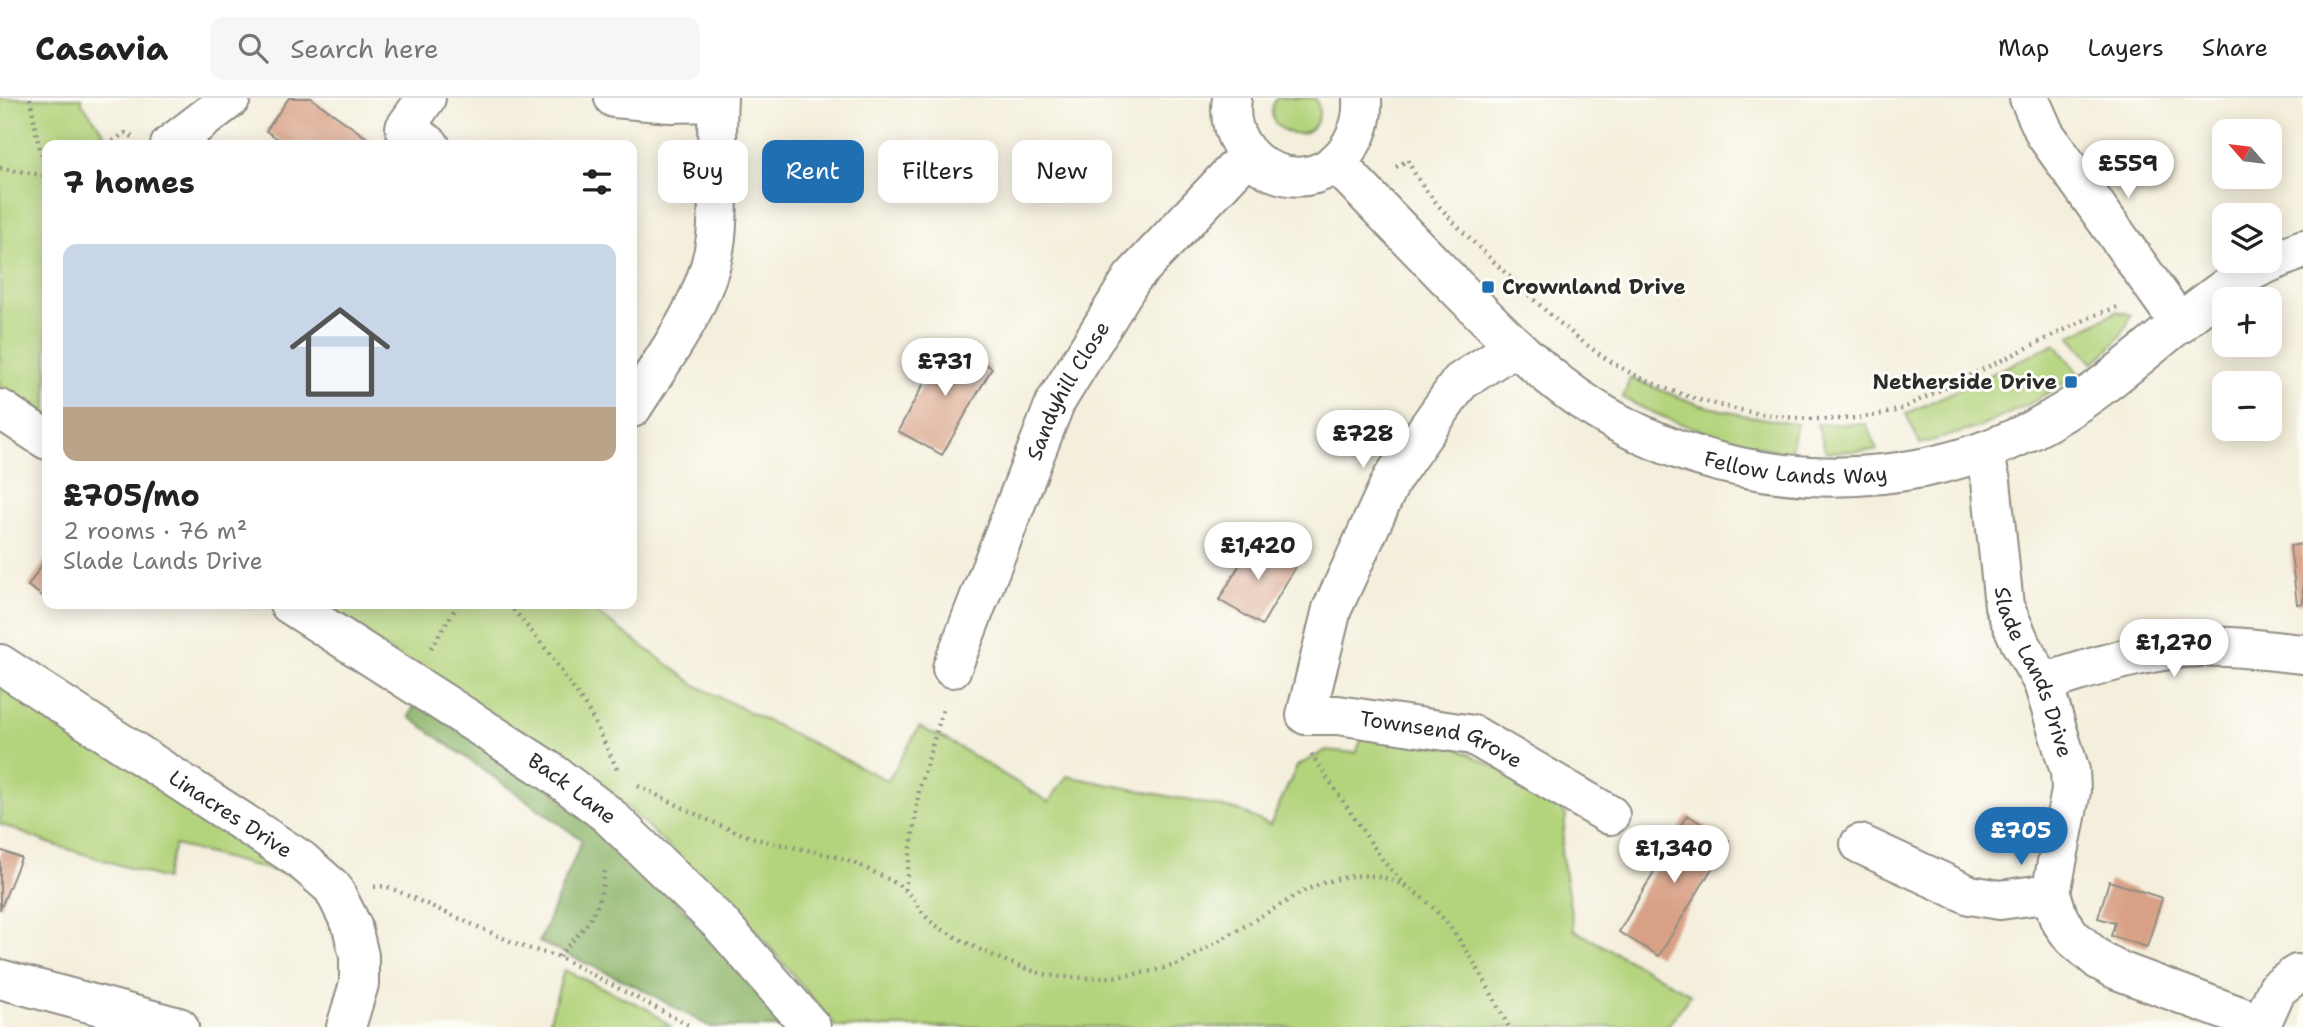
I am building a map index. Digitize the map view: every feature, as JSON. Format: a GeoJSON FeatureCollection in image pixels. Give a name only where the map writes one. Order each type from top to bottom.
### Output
{"type":"FeatureCollection","features":[{"type":"Feature","properties":{"kind":"street"},"geometry":{"type":"LineString","coordinates":[[158,140],[232,98]]}},
{"type":"Feature","properties":{"kind":"street"},"geometry":{"type":"LineString","coordinates":[[423,140],[405,128],[426,98]]}},
{"type":"Feature","properties":{"kind":"street"},"geometry":{"type":"LineString","coordinates":[[614,98],[671,103],[718,100],[716,239],[707,276],[692,310],[637,400]]}},
{"type":"Feature","properties":{"kind":"street"},"geometry":{"type":"LineString","coordinates":[[1232,98],[1231,118],[1234,132],[1248,155],[1272,172],[1287,177],[1319,173],[1348,175],[1348,149],[1363,115],[1362,98]]}},
{"type":"Feature","properties":{"kind":"street"},"geometry":{"type":"LineString","coordinates":[[2029,98],[2045,134],[2171,310]]}},
{"type":"Feature","properties":{"kind":"street","name":"Sandyhill Close"},"geometry":{"type":"LineString","coordinates":[[952,668],[1055,403],[1132,278],[1248,155]]}},
{"type":"Feature","properties":{"kind":"street","name":"Fellow Lands Way"},"geometry":{"type":"LineString","coordinates":[[1348,175],[1514,346],[1575,395],[1615,421],[1653,440],[1717,462],[1762,472],[1838,478],[1927,467],[1983,451],[2031,431],[2073,407],[2171,310],[2218,293],[2249,273],[2303,249]]}},
{"type":"Feature","properties":{"kind":"street"},"geometry":{"type":"LineString","coordinates":[[1306,715],[1332,609],[1392,479],[1460,382],[1514,346]]}},
{"type":"Feature","properties":{"kind":"street"},"geometry":{"type":"LineString","coordinates":[[0,409],[42,437]]}},
{"type":"Feature","properties":{"kind":"street","name":"Slade Lands Drive"},"geometry":{"type":"LineString","coordinates":[[1983,451],[1991,481],[2004,606],[2043,683],[2070,771],[2071,791],[2051,893]]}},
{"type":"Feature","properties":{"kind":"street","name":"Back Lane"},"geometry":{"type":"LineString","coordinates":[[297,609],[551,772],[607,814],[720,923],[811,1027]]}},
{"type":"Feature","properties":{"kind":"street"},"geometry":{"type":"LineString","coordinates":[[2043,683],[2095,667],[2173,649],[2238,648],[2303,654]]}},
{"type":"Feature","properties":{"kind":"street","name":"Linacres Drive"},"geometry":{"type":"LineString","coordinates":[[0,664],[301,860],[333,888],[352,926],[359,956],[359,984],[346,1027]]}},
{"type":"Feature","properties":{"kind":"street","name":"Townsend Grove"},"geometry":{"type":"LineString","coordinates":[[1306,715],[1338,715],[1473,735],[1611,815]]}},
{"type":"Feature","properties":{"kind":"street"},"geometry":{"type":"LineString","coordinates":[[1860,844],[1969,895],[2000,900],[2051,893],[2059,919],[2072,937],[2100,961],[2260,1025],[2277,989],[2297,974],[2303,975]]}},
{"type":"Feature","properties":{"kind":"street"},"geometry":{"type":"LineString","coordinates":[[0,979],[179,1027]]}},
{"type":"Feature","properties":{"kind":"path"},"geometry":{"type":"LineString","coordinates":[[30,98],[42,155]]}},
{"type":"Feature","properties":{"kind":"path"},"geometry":{"type":"LineString","coordinates":[[114,140],[125,133],[148,140]]}},
{"type":"Feature","properties":{"kind":"path"},"geometry":{"type":"LineString","coordinates":[[1348,175],[1408,160],[1415,178],[1479,248],[1555,320],[1606,358],[1640,378],[1729,407],[1797,418],[1866,418],[1901,409],[2091,317],[2124,304],[2171,310]]}},
{"type":"Feature","properties":{"kind":"path"},"geometry":{"type":"LineString","coordinates":[[0,168],[42,175]]}},
{"type":"Feature","properties":{"kind":"path"},"geometry":{"type":"LineString","coordinates":[[411,681],[455,609]]}},
{"type":"Feature","properties":{"kind":"path"},"geometry":{"type":"LineString","coordinates":[[513,609],[549,653],[590,713],[622,778],[743,834],[837,856],[905,890],[935,925],[991,954],[1053,976],[1098,977],[1146,973],[1181,962],[1286,900],[1322,883],[1362,876],[1380,877],[1407,887]]}},
{"type":"Feature","properties":{"kind":"path"},"geometry":{"type":"LineString","coordinates":[[905,890],[919,790],[951,683],[952,668]]}},
{"type":"Feature","properties":{"kind":"path"},"geometry":{"type":"LineString","coordinates":[[1306,715],[1309,752],[1377,852],[1407,887],[1429,905],[1452,931],[1476,964],[1509,1027]]}},
{"type":"Feature","properties":{"kind":"path"},"geometry":{"type":"LineString","coordinates":[[559,957],[568,942],[587,924],[599,902],[605,871],[607,814],[622,778]]}},
{"type":"Feature","properties":{"kind":"path"},"geometry":{"type":"LineString","coordinates":[[333,888],[386,886],[521,946],[559,957],[692,1027]]}},
{"type":"Feature","properties":{"kind":"green space"},"geometry":{"type":"Polygon","coordinates":[[[0,98],[82,98],[82,103],[109,140],[42,140],[42,419],[0,391],[0,98]]]}},
{"type":"Feature","properties":{"kind":"green space"},"geometry":{"type":"Polygon","coordinates":[[[1277,98],[1315,98],[1319,113],[1312,128],[1303,133],[1294,133],[1277,125],[1272,108],[1277,98]]]}},
{"type":"Feature","properties":{"kind":"green space"},"geometry":{"type":"Polygon","coordinates":[[[2117,311],[2131,315],[2128,323],[2116,342],[2093,364],[2070,336],[2117,311]]]}},
{"type":"Feature","properties":{"kind":"green space"},"geometry":{"type":"Polygon","coordinates":[[[2055,344],[2079,374],[2029,404],[1980,427],[1920,444],[1906,414],[2055,344]]]}},
{"type":"Feature","properties":{"kind":"green space"},"geometry":{"type":"Polygon","coordinates":[[[1630,378],[1697,404],[1797,424],[1790,453],[1704,432],[1643,408],[1623,398],[1630,378]]]}},
{"type":"Feature","properties":{"kind":"green space"},"geometry":{"type":"Polygon","coordinates":[[[1817,424],[1866,424],[1877,450],[1826,452],[1817,424]]]}},
{"type":"Feature","properties":{"kind":"green space"},"geometry":{"type":"Polygon","coordinates":[[[327,609],[592,609],[697,686],[888,781],[919,727],[947,740],[1049,802],[1067,776],[1237,810],[1270,825],[1297,766],[1326,750],[1356,753],[1362,738],[1455,747],[1551,795],[1566,815],[1561,851],[1574,930],[1691,994],[1667,1027],[836,1027],[758,933],[626,806],[327,609]]]}},
{"type":"Feature","properties":{"kind":"green space"},"geometry":{"type":"Polygon","coordinates":[[[0,683],[309,880],[175,845],[165,879],[48,843],[0,824],[0,683]]]}},
{"type":"Feature","properties":{"kind":"green space"},"geometry":{"type":"Polygon","coordinates":[[[416,701],[598,821],[798,1027],[710,1027],[636,986],[539,942],[582,840],[409,717],[416,701]]]}},
{"type":"Feature","properties":{"kind":"green space"},"geometry":{"type":"Polygon","coordinates":[[[564,970],[648,1009],[671,1027],[548,1027],[564,970]]]}},
{"type":"Feature","properties":{"kind":"building"},"geometry":{"type":"Polygon","coordinates":[[[289,98],[311,98],[370,140],[280,140],[266,131],[289,98]]]}},
{"type":"Feature","properties":{"kind":"building"},"geometry":{"type":"Polygon","coordinates":[[[947,341],[992,368],[942,455],[898,431],[947,341]]]}},
{"type":"Feature","properties":{"kind":"building"},"geometry":{"type":"Polygon","coordinates":[[[1254,540],[1297,564],[1262,625],[1219,600],[1254,540]]]}},
{"type":"Feature","properties":{"kind":"building"},"geometry":{"type":"Polygon","coordinates":[[[2303,544],[2303,603],[2297,604],[2290,546],[2303,544]]]}},
{"type":"Feature","properties":{"kind":"building"},"geometry":{"type":"Polygon","coordinates":[[[42,565],[42,596],[28,586],[42,565]]]}},
{"type":"Feature","properties":{"kind":"building"},"geometry":{"type":"Polygon","coordinates":[[[1687,815],[1729,840],[1659,956],[1619,932],[1687,815]]]}},
{"type":"Feature","properties":{"kind":"building"},"geometry":{"type":"Polygon","coordinates":[[[0,850],[21,858],[0,910],[0,850]]]}},
{"type":"Feature","properties":{"kind":"building"},"geometry":{"type":"Polygon","coordinates":[[[2109,881],[2162,898],[2147,947],[2111,936],[2115,923],[2098,918],[2109,881]]]}},
{"type":"Feature","properties":{"kind":"place","name":"Crownland Drive"},"geometry":{"type":"Point","coordinates":[1488,287]}},
{"type":"Feature","properties":{"kind":"place","name":"Netherside Drive"},"geometry":{"type":"Point","coordinates":[2071,382]}}]}
